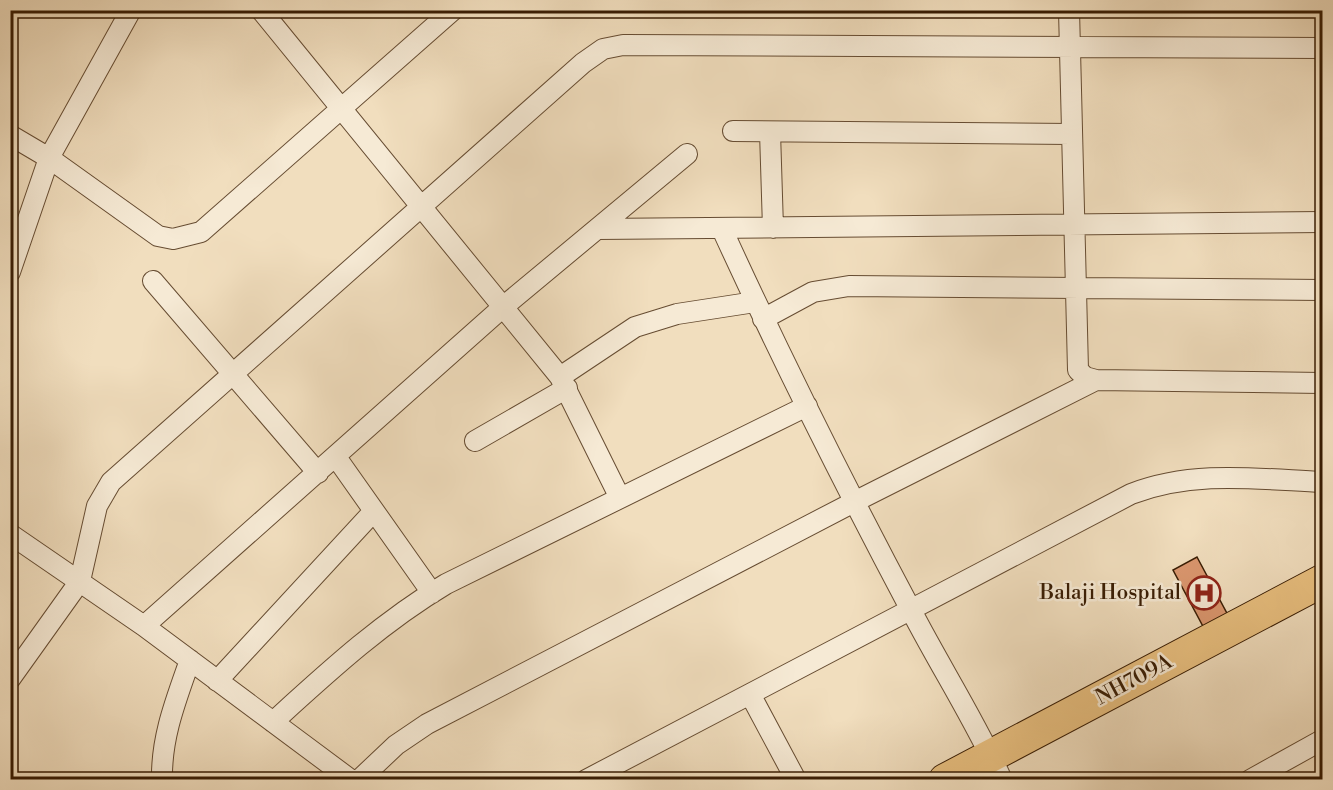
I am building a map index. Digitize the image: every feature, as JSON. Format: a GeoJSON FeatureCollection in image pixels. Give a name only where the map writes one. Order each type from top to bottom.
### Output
{"type":"FeatureCollection","features":[{"type":"Feature","properties":{"kind":"highway","name":"NH709A"},"geometry":{"type":"LineString","coordinates":[[945,780],[997,767],[1323,581]]}},
{"type":"Feature","properties":{"kind":"street"},"geometry":{"type":"LineString","coordinates":[[11,266],[49,158],[130,10]]}},
{"type":"Feature","properties":{"kind":"street"},"geometry":{"type":"LineString","coordinates":[[261,10],[563,382],[620,498]]}},
{"type":"Feature","properties":{"kind":"street"},"geometry":{"type":"LineString","coordinates":[[10,135],[49,158],[158,236],[186,237],[201,232],[453,10]]}},
{"type":"Feature","properties":{"kind":"street"},"geometry":{"type":"LineString","coordinates":[[1069,10],[1078,370],[1085,377],[1096,380],[1323,383]]}},
{"type":"Feature","properties":{"kind":"street"},"geometry":{"type":"LineString","coordinates":[[10,679],[80,581],[97,506],[103,492],[111,482],[583,63],[603,49],[623,45],[1069,45],[1323,48]]}},
{"type":"Feature","properties":{"kind":"street"},"geometry":{"type":"LineString","coordinates":[[733,131],[1071,134]]}},
{"type":"Feature","properties":{"kind":"street"},"geometry":{"type":"LineString","coordinates":[[770,132],[773,228]]}},
{"type":"Feature","properties":{"kind":"street"},"geometry":{"type":"LineString","coordinates":[[144,626],[503,308],[687,154]]}},
{"type":"Feature","properties":{"kind":"street"},"geometry":{"type":"LineString","coordinates":[[597,229],[1323,222]]}},
{"type":"Feature","properties":{"kind":"street"},"geometry":{"type":"LineString","coordinates":[[722,229],[759,311],[911,611],[997,767]]}},
{"type":"Feature","properties":{"kind":"street"},"geometry":{"type":"LineString","coordinates":[[153,280],[318,473]]}},
{"type":"Feature","properties":{"kind":"street"},"geometry":{"type":"LineString","coordinates":[[475,441],[563,382],[635,327],[677,314],[759,311],[813,292],[835,287],[1323,290]]}},
{"type":"Feature","properties":{"kind":"street"},"geometry":{"type":"LineString","coordinates":[[359,780],[396,745],[427,724],[856,501],[1096,380]]}},
{"type":"Feature","properties":{"kind":"street"},"geometry":{"type":"LineString","coordinates":[[273,722],[351,652],[432,593],[807,406]]}},
{"type":"Feature","properties":{"kind":"street"},"geometry":{"type":"LineString","coordinates":[[336,457],[432,593]]}},
{"type":"Feature","properties":{"kind":"street"},"geometry":{"type":"LineString","coordinates":[[586,780],[1131,494],[1154,485],[1208,476],[1323,482]]}},
{"type":"Feature","properties":{"kind":"street"},"geometry":{"type":"LineString","coordinates":[[217,681],[374,511]]}},
{"type":"Feature","properties":{"kind":"street"},"geometry":{"type":"LineString","coordinates":[[10,534],[144,626],[351,780]]}},
{"type":"Feature","properties":{"kind":"street"},"geometry":{"type":"LineString","coordinates":[[162,780],[163,750],[170,715],[190,660]]}},
{"type":"Feature","properties":{"kind":"street"},"geometry":{"type":"LineString","coordinates":[[750,694],[796,780]]}},
{"type":"Feature","properties":{"kind":"street"},"geometry":{"type":"LineString","coordinates":[[1250,780],[1323,740]]}},
{"type":"Feature","properties":{"kind":"building"},"geometry":{"type":"Polygon","coordinates":[[[1197,557],[1230,619],[1206,632],[1173,570],[1197,557]]]}},
{"type":"Feature","properties":{"kind":"place","name":"Balaji Hospital"},"geometry":{"type":"Point","coordinates":[1204,593]}}]}
